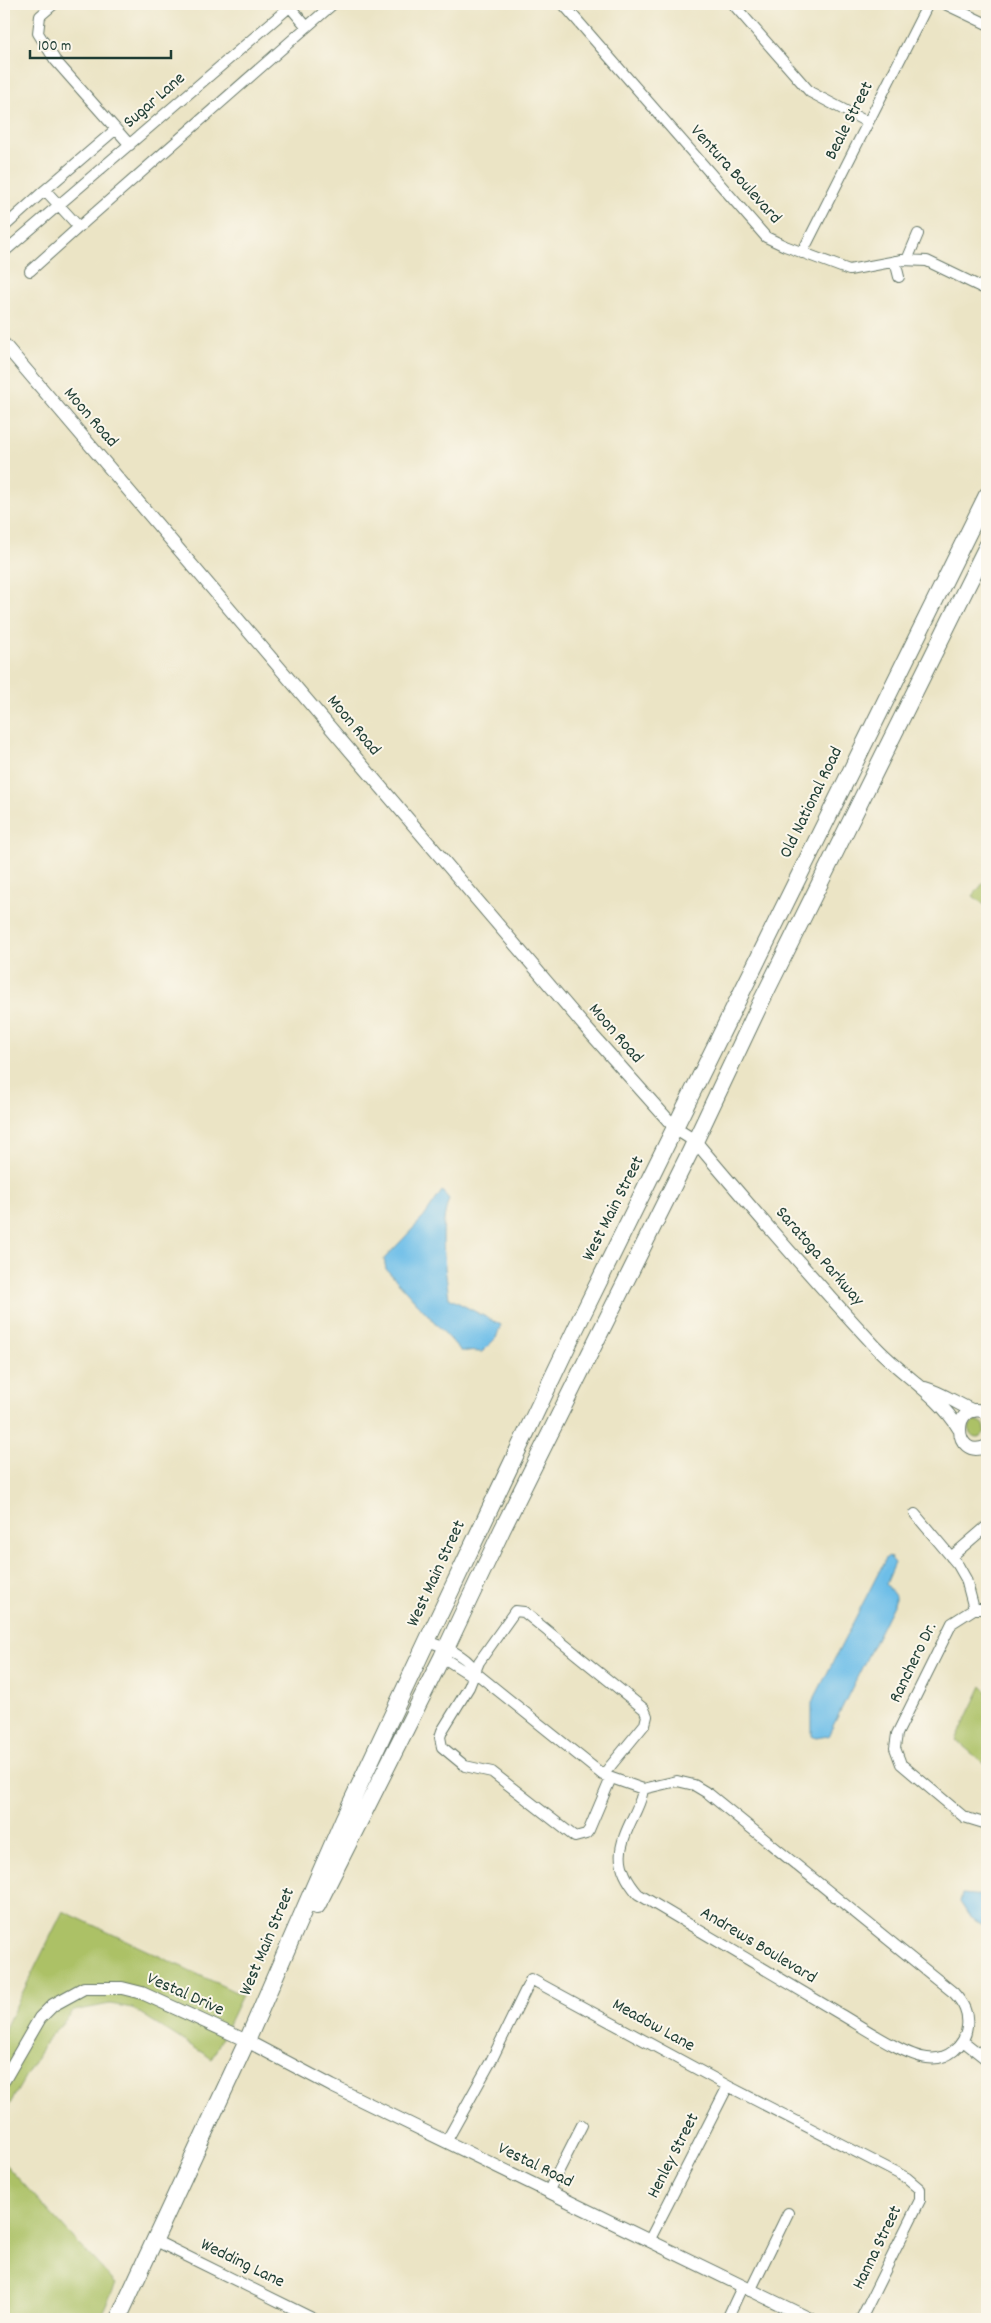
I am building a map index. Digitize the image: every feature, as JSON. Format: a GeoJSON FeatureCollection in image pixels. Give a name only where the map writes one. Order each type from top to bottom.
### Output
{"type":"FeatureCollection","features":[{"type":"Feature","properties":{"kind":"main road","name":"Old National Road"},"geometry":{"type":"LineString","coordinates":[[676,1129],[987,496]]}},
{"type":"Feature","properties":{"kind":"main road"},"geometry":{"type":"LineString","coordinates":[[695,1141],[760,1004],[987,546]]}},
{"type":"Feature","properties":{"kind":"main road","name":"West Main Street"},"geometry":{"type":"LineString","coordinates":[[118,2319],[247,2041],[343,1820],[427,1640],[576,1328],[676,1129]]}},
{"type":"Feature","properties":{"kind":"main road","name":"West Main Street"},"geometry":{"type":"LineString","coordinates":[[247,2041],[444,1652],[695,1141]]}},
{"type":"Feature","properties":{"kind":"street","name":"Sugar Lane"},"geometry":{"type":"LineString","coordinates":[[54,4],[40,16],[38,33],[55,60],[130,145]]}},
{"type":"Feature","properties":{"kind":"street"},"geometry":{"type":"LineString","coordinates":[[30,271],[333,4]]}},
{"type":"Feature","properties":{"kind":"street","name":"Ventura Boulevard"},"geometry":{"type":"LineString","coordinates":[[563,4],[761,231],[774,242],[850,270],[907,260],[928,261],[987,290]]}},
{"type":"Feature","properties":{"kind":"street"},"geometry":{"type":"LineString","coordinates":[[733,4],[810,92],[867,122]]}},
{"type":"Feature","properties":{"kind":"street","name":"Beale Street"},"geometry":{"type":"LineString","coordinates":[[802,253],[928,4]]}},
{"type":"Feature","properties":{"kind":"street"},"geometry":{"type":"LineString","coordinates":[[945,4],[987,24]]}},
{"type":"Feature","properties":{"kind":"street","name":"Sugar Lane"},"geometry":{"type":"LineString","coordinates":[[4,252],[291,5]]}},
{"type":"Feature","properties":{"kind":"street"},"geometry":{"type":"LineString","coordinates":[[291,5],[307,27]]}},
{"type":"Feature","properties":{"kind":"street"},"geometry":{"type":"LineString","coordinates":[[4,227],[116,129]]}},
{"type":"Feature","properties":{"kind":"street"},"geometry":{"type":"LineString","coordinates":[[45,190],[79,227]]}},
{"type":"Feature","properties":{"kind":"street"},"geometry":{"type":"LineString","coordinates":[[907,260],[918,234]]}},
{"type":"Feature","properties":{"kind":"street"},"geometry":{"type":"LineString","coordinates":[[895,262],[899,277]]}},
{"type":"Feature","properties":{"kind":"street","name":"Moon Road"},"geometry":{"type":"LineString","coordinates":[[4,344],[586,1028],[676,1129],[695,1141]]}},
{"type":"Feature","properties":{"kind":"street","name":"Saratoga Parkway"},"geometry":{"type":"LineString","coordinates":[[695,1141],[817,1284],[875,1347],[925,1388],[959,1429],[961,1438],[966,1444],[978,1448],[987,1446]]}},
{"type":"Feature","properties":{"kind":"street","name":"Saratoga Parkway"},"geometry":{"type":"LineString","coordinates":[[925,1388],[938,1392],[960,1406],[982,1410]]}},
{"type":"Feature","properties":{"kind":"street"},"geometry":{"type":"LineString","coordinates":[[959,1429],[963,1418],[982,1410]]}},
{"type":"Feature","properties":{"kind":"street"},"geometry":{"type":"LineString","coordinates":[[915,1514],[951,1556],[966,1579],[974,1609],[987,1609]]}},
{"type":"Feature","properties":{"kind":"street"},"geometry":{"type":"LineString","coordinates":[[951,1556],[987,1526]]}},
{"type":"Feature","properties":{"kind":"street","name":"Ranchero Dr."},"geometry":{"type":"LineString","coordinates":[[974,1609],[962,1614],[952,1623],[897,1734],[896,1754],[900,1764],[917,1780],[964,1817],[987,1824]]}},
{"type":"Feature","properties":{"kind":"street"},"geometry":{"type":"LineString","coordinates":[[519,1610],[644,1709],[647,1716],[645,1724],[607,1777],[586,1834],[575,1837],[492,1772],[473,1769],[457,1760],[442,1747],[440,1737],[476,1673],[480,1662],[512,1613],[519,1610]]}},
{"type":"Feature","properties":{"kind":"street"},"geometry":{"type":"LineString","coordinates":[[427,1640],[444,1652],[474,1667],[476,1673],[607,1777],[642,1789],[677,1781],[694,1785],[709,1794],[954,1993],[966,2012],[967,2029],[963,2041],[987,2060]]}},
{"type":"Feature","properties":{"kind":"street","name":"Andrews Boulevard"},"geometry":{"type":"LineString","coordinates":[[642,1789],[642,1797],[625,1833],[619,1860],[628,1882],[638,1894],[867,2030],[916,2055],[935,2059],[946,2056],[963,2041]]}},
{"type":"Feature","properties":{"kind":"street","name":"Meadow Lane"},"geometry":{"type":"LineString","coordinates":[[446,2142],[491,2061],[531,1979],[728,2086],[908,2178],[920,2189]]}},
{"type":"Feature","properties":{"kind":"street","name":"Vestal Drive"},"geometry":{"type":"LineString","coordinates":[[4,2080],[40,2018],[53,2005],[84,1988],[122,1988],[142,1993],[247,2041]]}},
{"type":"Feature","properties":{"kind":"street","name":"Vestal Road"},"geometry":{"type":"LineString","coordinates":[[247,2041],[446,2142],[810,2319]]}},
{"type":"Feature","properties":{"kind":"street","name":"Henley Street"},"geometry":{"type":"LineString","coordinates":[[649,2241],[728,2086]]}},
{"type":"Feature","properties":{"kind":"street"},"geometry":{"type":"LineString","coordinates":[[548,2192],[582,2125]]}},
{"type":"Feature","properties":{"kind":"street","name":"Hanna Street"},"geometry":{"type":"LineString","coordinates":[[861,2319],[920,2200],[920,2189]]}},
{"type":"Feature","properties":{"kind":"street"},"geometry":{"type":"LineString","coordinates":[[727,2319],[746,2289],[788,2213]]}},
{"type":"Feature","properties":{"kind":"street","name":"Wedding Lane"},"geometry":{"type":"LineString","coordinates":[[154,2240],[314,2319]]}},
{"type":"Feature","properties":{"kind":"green space"},"geometry":{"type":"Polygon","coordinates":[[[987,878],[987,907],[973,896],[987,878]]]}},
{"type":"Feature","properties":{"kind":"green space"},"geometry":{"type":"Polygon","coordinates":[[[977,1421],[983,1423],[985,1429],[983,1435],[977,1437],[971,1435],[969,1429],[971,1423],[977,1421]]]}},
{"type":"Feature","properties":{"kind":"green space"},"geometry":{"type":"Polygon","coordinates":[[[982,1686],[987,1691],[987,1766],[956,1740],[982,1686]]]}},
{"type":"Feature","properties":{"kind":"green space"},"geometry":{"type":"Polygon","coordinates":[[[63,1911],[242,1995],[212,2059],[132,2008],[110,2004],[74,2011],[48,2038],[4,2114],[4,2030],[63,1911]]]}},
{"type":"Feature","properties":{"kind":"green space"},"geometry":{"type":"Polygon","coordinates":[[[4,2163],[116,2284],[99,2319],[4,2319],[4,2163]]]}},
{"type":"Feature","properties":{"kind":"water"},"geometry":{"type":"Polygon","coordinates":[[[442,1191],[449,1199],[443,1236],[449,1298],[501,1325],[496,1338],[482,1352],[461,1351],[386,1269],[384,1259],[424,1217],[442,1191]]]}},
{"type":"Feature","properties":{"kind":"water"},"geometry":{"type":"Polygon","coordinates":[[[889,1556],[895,1563],[886,1584],[895,1596],[895,1601],[828,1736],[816,1738],[812,1736],[812,1703],[886,1558],[889,1556]]]}},
{"type":"Feature","properties":{"kind":"water"},"geometry":{"type":"Polygon","coordinates":[[[962,1894],[987,1896],[987,1929],[969,1916],[960,1902],[962,1894]]]}}]}
